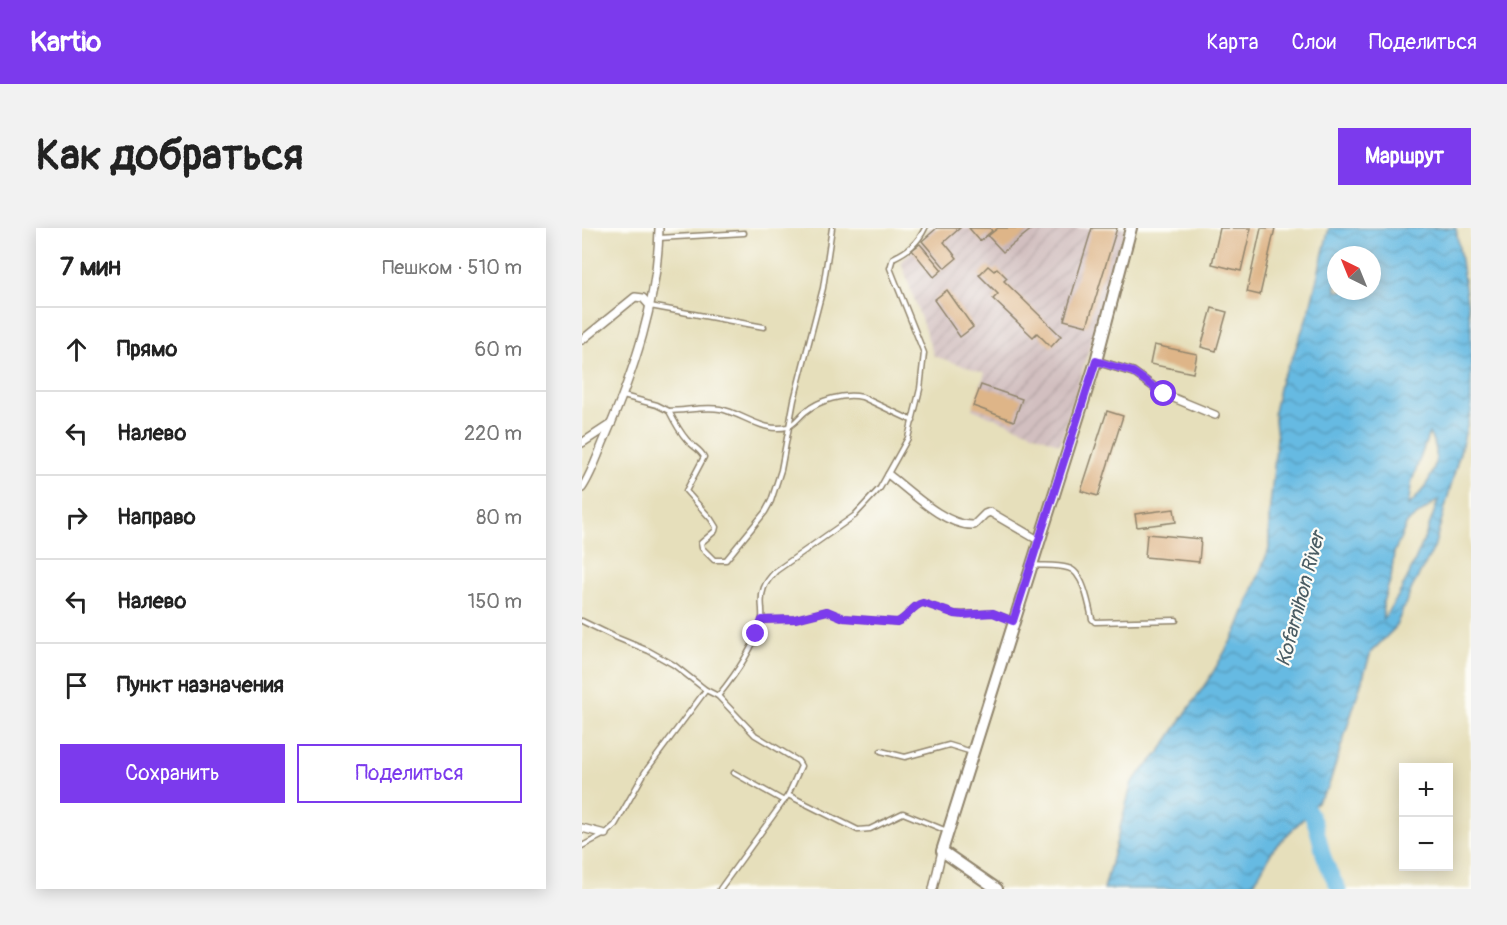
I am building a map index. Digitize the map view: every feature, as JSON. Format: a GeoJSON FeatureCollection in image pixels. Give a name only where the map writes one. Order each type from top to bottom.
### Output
{"type":"FeatureCollection","features":[{"type":"Feature","properties":{"kind":"street"},"geometry":{"type":"LineString","coordinates":[[582,488],[623,396],[637,358],[651,306],[659,228]]}},
{"type":"Feature","properties":{"kind":"street"},"geometry":{"type":"LineString","coordinates":[[933,889],[972,752],[1096,361],[1131,228]]}},
{"type":"Feature","properties":{"kind":"street"},"geometry":{"type":"LineString","coordinates":[[582,340],[635,297],[643,298],[651,306]]}},
{"type":"Feature","properties":{"kind":"street"},"geometry":{"type":"LineString","coordinates":[[1096,361],[1133,372],[1164,394],[1215,415]]}},
{"type":"Feature","properties":{"kind":"street"},"geometry":{"type":"LineString","coordinates":[[582,443],[611,424]]}},
{"type":"Feature","properties":{"kind":"street"},"geometry":{"type":"LineString","coordinates":[[889,475],[927,505],[958,522],[974,525],[990,512],[1038,540]]}},
{"type":"Feature","properties":{"kind":"street"},"geometry":{"type":"LineString","coordinates":[[582,828],[605,834]]}},
{"type":"Feature","properties":{"kind":"street"},"geometry":{"type":"LineString","coordinates":[[942,851],[997,889]]}},
{"type":"Feature","properties":{"kind":"lane"},"geometry":{"type":"LineString","coordinates":[[669,411],[691,445],[703,453],[704,460],[686,491],[715,524],[715,531],[700,545],[714,560],[726,560],[754,527],[771,501],[781,470],[797,388],[824,288],[832,228]]}},
{"type":"Feature","properties":{"kind":"lane"},"geometry":{"type":"LineString","coordinates":[[718,696],[745,659],[762,620],[761,596],[768,578],[854,516],[889,475],[908,438],[923,369],[924,353],[890,267],[893,258],[906,252],[915,244],[925,228]]}},
{"type":"Feature","properties":{"kind":"lane"},"geometry":{"type":"LineString","coordinates":[[659,238],[744,233]]}},
{"type":"Feature","properties":{"kind":"lane"},"geometry":{"type":"LineString","coordinates":[[651,306],[764,327]]}},
{"type":"Feature","properties":{"kind":"lane"},"geometry":{"type":"LineString","coordinates":[[623,396],[657,405],[669,411],[717,408],[771,427],[790,427],[811,407],[821,402],[853,395],[913,421]]}},
{"type":"Feature","properties":{"kind":"lane"},"geometry":{"type":"LineString","coordinates":[[1030,565],[1068,568],[1080,576],[1092,619],[1095,622],[1176,620]]}},
{"type":"Feature","properties":{"kind":"lane"},"geometry":{"type":"LineString","coordinates":[[762,620],[795,619],[827,611],[844,618],[897,622],[903,620],[919,604],[923,603],[955,614],[993,613],[1013,621]]}},
{"type":"Feature","properties":{"kind":"lane"},"geometry":{"type":"LineString","coordinates":[[582,621],[615,638],[650,651],[674,665],[706,690],[718,696],[755,735],[798,761],[801,766],[788,795],[720,889]]}},
{"type":"Feature","properties":{"kind":"lane"},"geometry":{"type":"LineString","coordinates":[[582,846],[605,834],[615,825],[645,772],[706,690]]}},
{"type":"Feature","properties":{"kind":"lane"},"geometry":{"type":"LineString","coordinates":[[880,751],[905,758],[949,745],[972,752]]}},
{"type":"Feature","properties":{"kind":"lane"},"geometry":{"type":"LineString","coordinates":[[734,773],[784,801]]}},
{"type":"Feature","properties":{"kind":"lane"},"geometry":{"type":"LineString","coordinates":[[788,795],[858,830],[870,829],[903,813],[948,831]]}},
{"type":"Feature","properties":{"kind":"shaded area"},"geometry":{"type":"Polygon","coordinates":[[[929,228],[1126,228],[1060,444],[972,409],[985,373],[934,356],[901,262],[925,237],[929,228]]]}},
{"type":"Feature","properties":{"kind":"water","name":"Kofarnihon River"},"geometry":{"type":"Polygon","coordinates":[[[1329,228],[1456,228],[1471,326],[1471,412],[1434,548],[1412,588],[1395,628],[1371,652],[1328,788],[1304,818],[1274,848],[1251,889],[1104,889],[1132,782],[1159,753],[1212,674],[1236,632],[1269,549],[1269,516],[1277,438],[1274,412],[1281,379],[1293,356],[1310,308],[1329,228]],[[1429,433],[1412,481],[1408,506],[1419,495],[1432,474],[1436,449],[1429,433]],[[1438,500],[1407,523],[1394,553],[1391,578],[1383,602],[1383,619],[1407,578],[1438,500]]]}},
{"type":"Feature","properties":{"kind":"building"},"geometry":{"type":"Polygon","coordinates":[[[937,228],[960,228],[944,242],[957,258],[945,268],[922,241],[937,228]]]}},
{"type":"Feature","properties":{"kind":"building"},"geometry":{"type":"Polygon","coordinates":[[[969,228],[990,228],[992,231],[980,241],[969,228]]]}},
{"type":"Feature","properties":{"kind":"building"},"geometry":{"type":"Polygon","coordinates":[[[998,228],[1033,228],[1003,252],[988,236],[998,228]]]}},
{"type":"Feature","properties":{"kind":"building"},"geometry":{"type":"Polygon","coordinates":[[[1092,228],[1117,228],[1087,326],[1064,320],[1092,228]]]}},
{"type":"Feature","properties":{"kind":"building"},"geometry":{"type":"Polygon","coordinates":[[[1220,228],[1251,228],[1241,271],[1212,264],[1220,228]]]}},
{"type":"Feature","properties":{"kind":"building"},"geometry":{"type":"Polygon","coordinates":[[[1261,228],[1275,228],[1260,295],[1247,292],[1261,228]]]}},
{"type":"Feature","properties":{"kind":"building"},"geometry":{"type":"Polygon","coordinates":[[[920,244],[942,270],[934,277],[912,250],[920,244]]]}},
{"type":"Feature","properties":{"kind":"building"},"geometry":{"type":"Polygon","coordinates":[[[988,266],[994,271],[997,268],[1007,278],[1004,281],[1061,336],[1051,347],[1037,333],[1033,337],[993,299],[998,294],[979,275],[988,266]]]}},
{"type":"Feature","properties":{"kind":"building"},"geometry":{"type":"Polygon","coordinates":[[[947,290],[973,327],[960,337],[934,300],[947,290]]]}},
{"type":"Feature","properties":{"kind":"building"},"geometry":{"type":"Polygon","coordinates":[[[1212,308],[1227,312],[1216,351],[1201,347],[1212,308]]]}},
{"type":"Feature","properties":{"kind":"building"},"geometry":{"type":"Polygon","coordinates":[[[1154,345],[1197,354],[1193,373],[1150,364],[1154,345]]]}},
{"type":"Feature","properties":{"kind":"building"},"geometry":{"type":"Polygon","coordinates":[[[981,385],[1022,399],[1014,421],[973,406],[981,385]]]}},
{"type":"Feature","properties":{"kind":"building"},"geometry":{"type":"Polygon","coordinates":[[[1107,411],[1123,416],[1098,496],[1081,491],[1107,411]]]}},
{"type":"Feature","properties":{"kind":"building"},"geometry":{"type":"Polygon","coordinates":[[[1174,509],[1176,522],[1137,527],[1135,514],[1174,509]]]}},
{"type":"Feature","properties":{"kind":"building"},"geometry":{"type":"Polygon","coordinates":[[[1147,534],[1201,539],[1199,562],[1145,557],[1147,534]]]}},
{"type":"Feature","properties":{"kind":"waterway"},"geometry":{"type":"LineString","coordinates":[[1297,798],[1312,816],[1325,858],[1339,889]]}},
{"type":"Feature","properties":{"kind":"route"},"geometry":{"type":"LineString","coordinates":[[756,634],[762,620],[803,618],[822,611],[844,618],[897,622],[903,620],[913,609],[923,603],[955,614],[993,613],[1013,621],[1096,361],[1133,372],[1164,394]]}}]}
